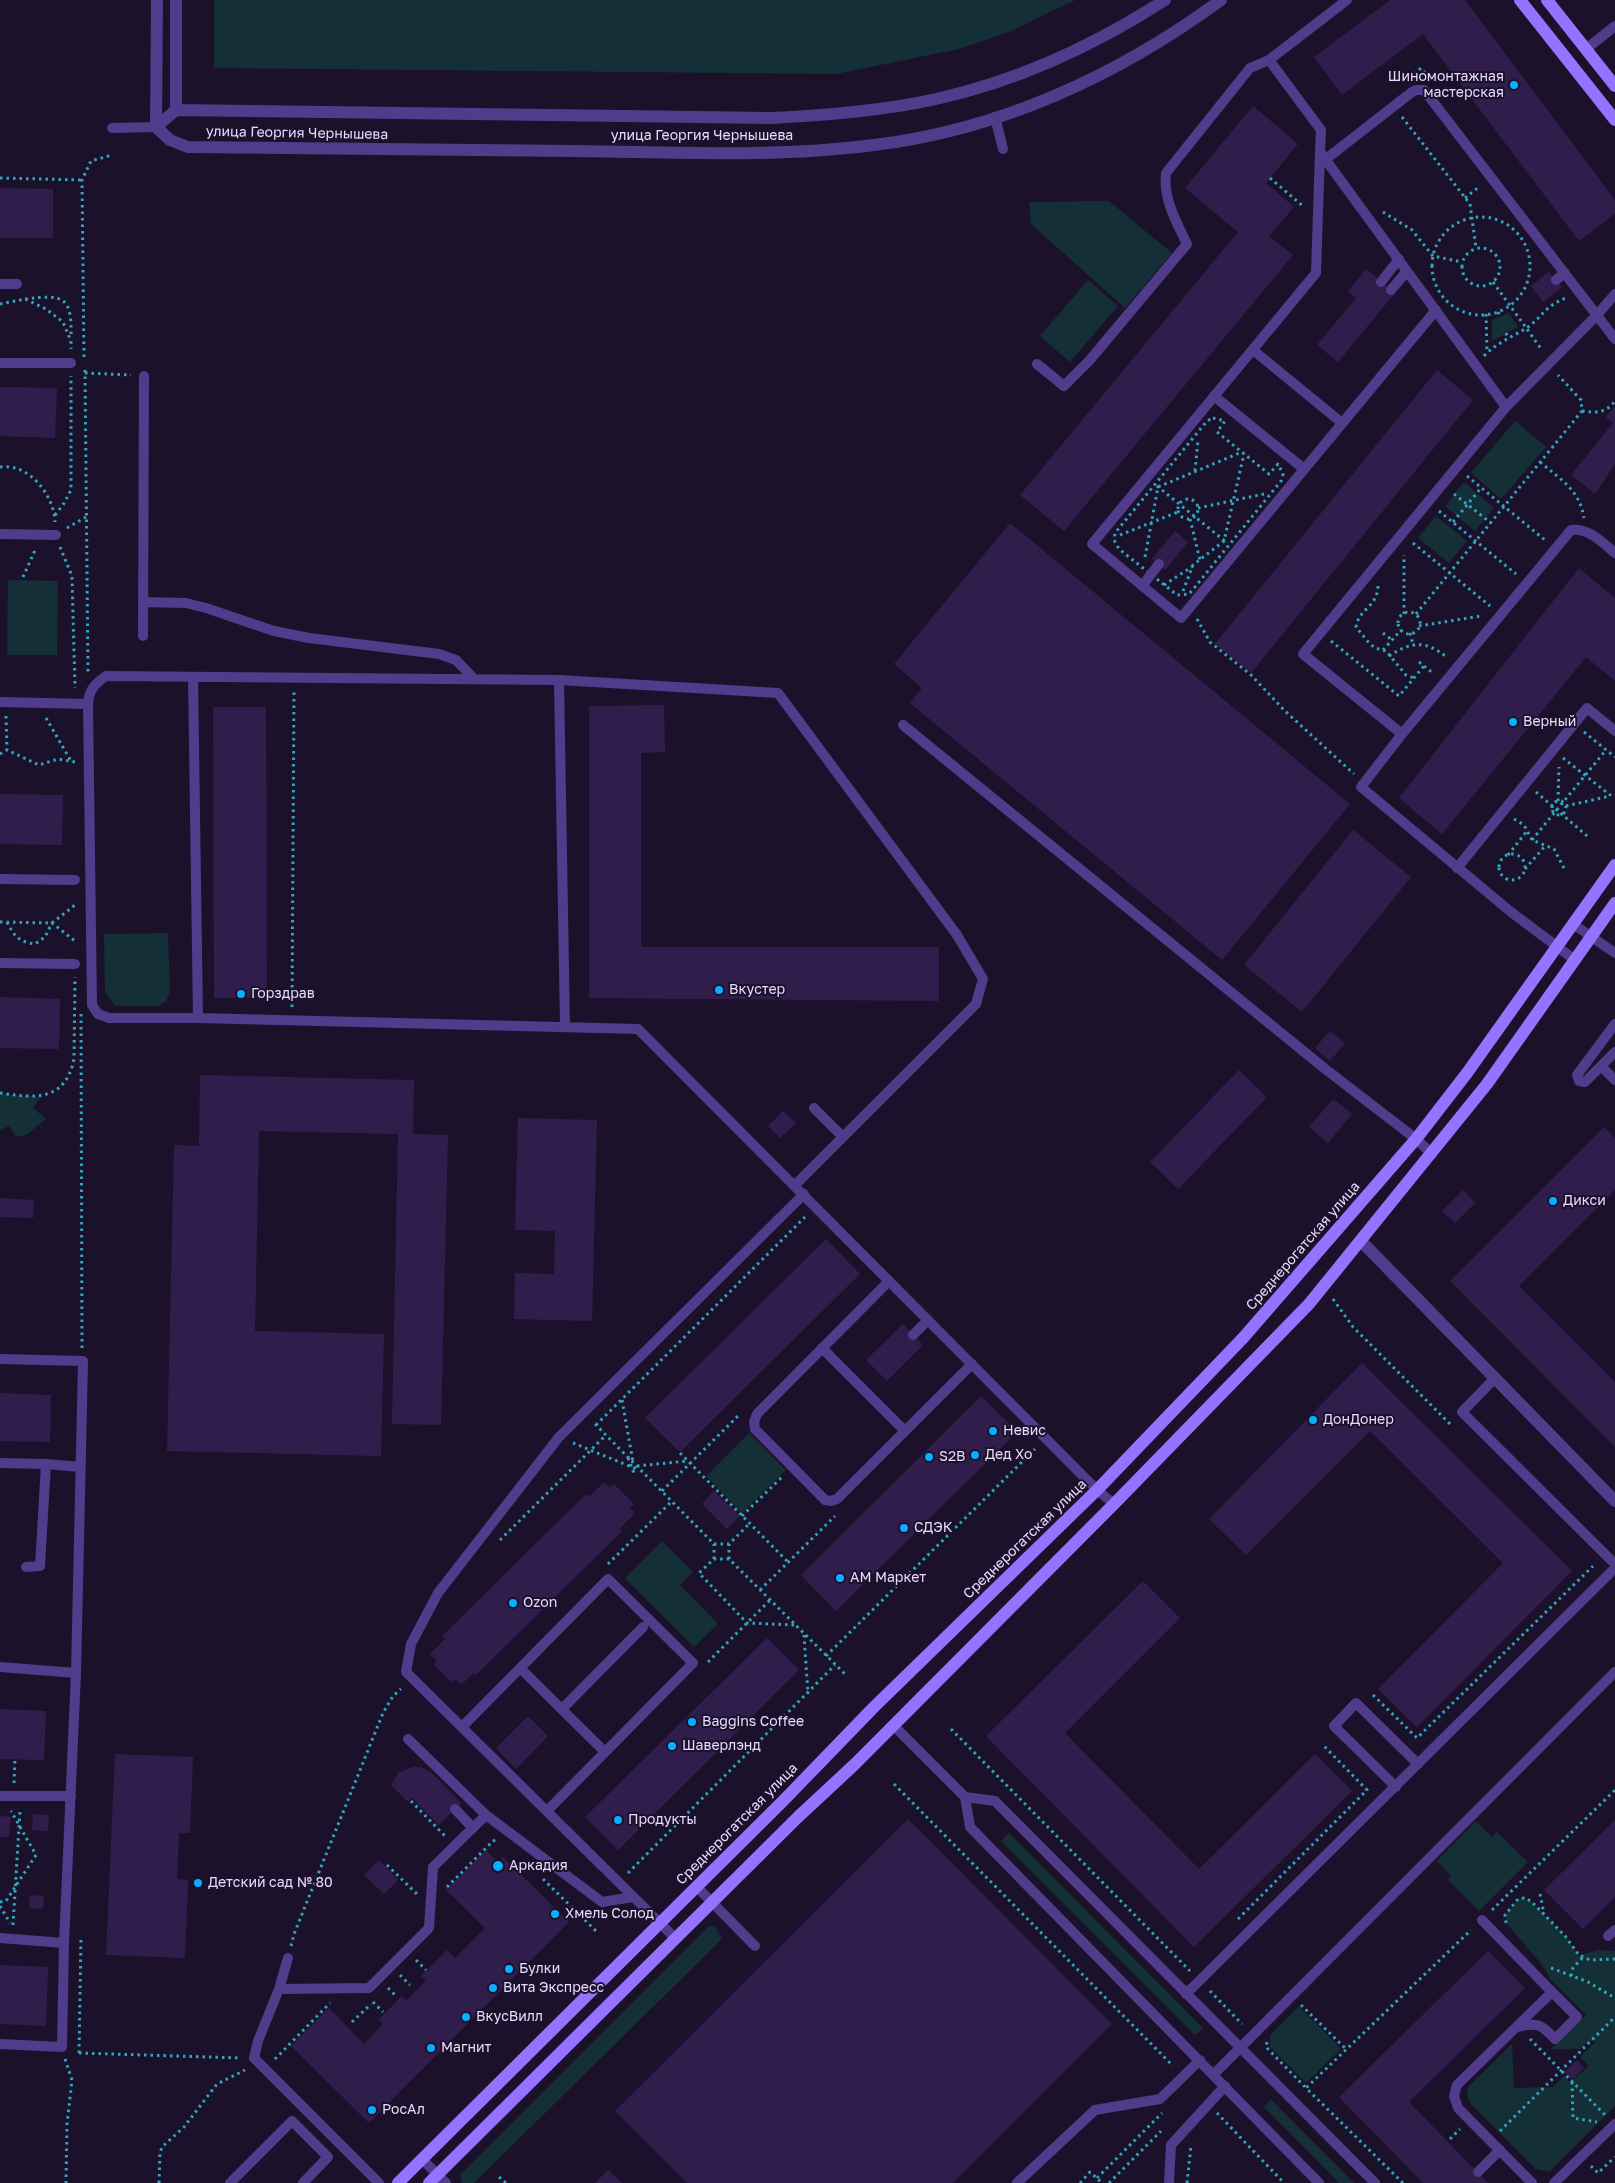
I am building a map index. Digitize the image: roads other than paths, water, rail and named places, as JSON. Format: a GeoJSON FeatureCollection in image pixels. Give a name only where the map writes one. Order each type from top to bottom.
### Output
{"type":"FeatureCollection","features":[{"type":"Feature","properties":{"kind":"street"},"geometry":{"type":"LineString","coordinates":[[156,0],[156,127]]}},
{"type":"Feature","properties":{"kind":"street"},"geometry":{"type":"LineString","coordinates":[[156,127],[176,110],[176,0]]}},
{"type":"Feature","properties":{"kind":"street","name":"улица Георгия Чернышева"},"geometry":{"type":"LineString","coordinates":[[176,110],[771,118],[826,115],[937,99],[1016,75],[1084,47],[1165,0]]}},
{"type":"Feature","properties":{"kind":"street","name":"улица Георгия Чернышева"},"geometry":{"type":"LineString","coordinates":[[156,127],[170,140],[188,147],[766,152],[874,145],[920,137],[995,117],[1066,92],[1123,63],[1181,29],[1221,0]]}},
{"type":"Feature","properties":{"kind":"street"},"geometry":{"type":"LineString","coordinates":[[1520,0],[1615,120]]}},
{"type":"Feature","properties":{"kind":"street"},"geometry":{"type":"LineString","coordinates":[[1547,0],[1615,86]]}},
{"type":"Feature","properties":{"kind":"street","name":"Среднерогатская улица"},"geometry":{"type":"LineString","coordinates":[[398,2183],[697,1887],[868,1713],[1097,1490],[1243,1338],[1416,1139],[1467,1073],[1615,865]]}},
{"type":"Feature","properties":{"kind":"street"},"geometry":{"type":"LineString","coordinates":[[437,2180],[675,1938],[893,1726],[1114,1504],[1309,1304],[1432,1154],[1486,1084],[1615,903]]}},
{"type":"Feature","properties":{"kind":"street"},"geometry":{"type":"LineString","coordinates":[[1362,1241],[1615,1500]]}},
{"type":"Feature","properties":{"kind":"lane"},"geometry":{"type":"LineString","coordinates":[[1037,364],[1064,386],[1089,361],[1187,244],[1164,186],[1166,173],[1250,68],[1269,60],[1347,0]]}},
{"type":"Feature","properties":{"kind":"lane"},"geometry":{"type":"LineString","coordinates":[[1586,49],[1615,26]]}},
{"type":"Feature","properties":{"kind":"lane"},"geometry":{"type":"LineString","coordinates":[[1269,60],[1321,130],[1323,155],[1316,273],[1092,544],[1181,618],[1439,307]]}},
{"type":"Feature","properties":{"kind":"lane"},"geometry":{"type":"LineString","coordinates":[[1323,155],[1416,90],[1424,90],[1559,277],[1597,315],[1615,339]]}},
{"type":"Feature","properties":{"kind":"lane"},"geometry":{"type":"LineString","coordinates":[[995,117],[1003,149]]}},
{"type":"Feature","properties":{"kind":"lane"},"geometry":{"type":"LineString","coordinates":[[112,128],[156,127]]}},
{"type":"Feature","properties":{"kind":"lane"},"geometry":{"type":"LineString","coordinates":[[1323,155],[1407,271],[1439,307],[1506,407]]}},
{"type":"Feature","properties":{"kind":"lane"},"geometry":{"type":"LineString","coordinates":[[1381,282],[1399,259]]}},
{"type":"Feature","properties":{"kind":"lane"},"geometry":{"type":"LineString","coordinates":[[1391,290],[1407,271]]}},
{"type":"Feature","properties":{"kind":"lane"},"geometry":{"type":"LineString","coordinates":[[0,284],[17,284]]}},
{"type":"Feature","properties":{"kind":"lane"},"geometry":{"type":"LineString","coordinates":[[1402,734],[1303,654],[1506,407],[1597,315],[1615,294]]}},
{"type":"Feature","properties":{"kind":"lane"},"geometry":{"type":"LineString","coordinates":[[1253,350],[1342,423]]}},
{"type":"Feature","properties":{"kind":"lane"},"geometry":{"type":"LineString","coordinates":[[0,363],[72,363]]}},
{"type":"Feature","properties":{"kind":"lane"},"geometry":{"type":"LineString","coordinates":[[143,636],[144,376]]}},
{"type":"Feature","properties":{"kind":"lane"},"geometry":{"type":"LineString","coordinates":[[1214,396],[1304,469]]}},
{"type":"Feature","properties":{"kind":"lane"},"geometry":{"type":"LineString","coordinates":[[1575,960],[1457,868],[1361,787],[1402,734],[1571,530],[1579,529],[1591,534],[1615,553]]}},
{"type":"Feature","properties":{"kind":"lane"},"geometry":{"type":"LineString","coordinates":[[0,534],[56,535]]}},
{"type":"Feature","properties":{"kind":"lane"},"geometry":{"type":"LineString","coordinates":[[1142,586],[1159,564]]}},
{"type":"Feature","properties":{"kind":"lane"},"geometry":{"type":"LineString","coordinates":[[144,602],[186,603],[274,631],[309,638],[439,654],[456,660],[474,679]]}},
{"type":"Feature","properties":{"kind":"lane"},"geometry":{"type":"LineString","coordinates":[[795,1185],[976,1004],[983,979],[957,935],[778,693],[559,680],[106,676],[95,684],[88,699],[92,1005],[98,1014],[109,1018],[198,1018],[638,1029],[1097,1490],[1114,1504]]}},
{"type":"Feature","properties":{"kind":"lane"},"geometry":{"type":"LineString","coordinates":[[193,677],[198,1018]]}},
{"type":"Feature","properties":{"kind":"lane"},"geometry":{"type":"LineString","coordinates":[[559,680],[565,1027]]}},
{"type":"Feature","properties":{"kind":"lane"},"geometry":{"type":"LineString","coordinates":[[3,702],[75,703],[88,699]]}},
{"type":"Feature","properties":{"kind":"lane"},"geometry":{"type":"LineString","coordinates":[[1457,868],[1587,708],[1615,731]]}},
{"type":"Feature","properties":{"kind":"lane"},"geometry":{"type":"LineString","coordinates":[[902,725],[1308,1055],[1416,1139],[1432,1154]]}},
{"type":"Feature","properties":{"kind":"lane"},"geometry":{"type":"LineString","coordinates":[[0,879],[75,880]]}},
{"type":"Feature","properties":{"kind":"lane"},"geometry":{"type":"LineString","coordinates":[[1573,924],[1615,953]]}},
{"type":"Feature","properties":{"kind":"lane"},"geometry":{"type":"LineString","coordinates":[[0,963],[75,964]]}},
{"type":"Feature","properties":{"kind":"lane"},"geometry":{"type":"LineString","coordinates":[[1615,1024],[1576,1075],[1579,1081],[1585,1082],[1615,1052]]}},
{"type":"Feature","properties":{"kind":"lane"},"geometry":{"type":"LineString","coordinates":[[1601,1066],[1615,1080]]}},
{"type":"Feature","properties":{"kind":"lane"},"geometry":{"type":"LineString","coordinates":[[814,1108],[842,1136]]}},
{"type":"Feature","properties":{"kind":"lane"},"geometry":{"type":"LineString","coordinates":[[675,1938],[546,1811],[504,1763],[462,1727],[406,1672],[411,1644],[438,1593],[559,1437],[804,1194]]}},
{"type":"Feature","properties":{"kind":"lane"},"geometry":{"type":"LineString","coordinates":[[889,1281],[757,1414],[754,1422],[755,1429],[825,1500],[837,1499],[972,1364]]}},
{"type":"Feature","properties":{"kind":"lane"},"geometry":{"type":"LineString","coordinates":[[913,1334],[928,1320]]}},
{"type":"Feature","properties":{"kind":"lane"},"geometry":{"type":"LineString","coordinates":[[822,1348],[905,1431]]}},
{"type":"Feature","properties":{"kind":"lane"},"geometry":{"type":"LineString","coordinates":[[0,1358],[83,1361],[76,1673],[64,1943],[62,2046],[0,2044]]}},
{"type":"Feature","properties":{"kind":"lane"},"geometry":{"type":"LineString","coordinates":[[1495,1378],[1462,1412],[1615,1564]]}},
{"type":"Feature","properties":{"kind":"lane"},"geometry":{"type":"LineString","coordinates":[[0,1463],[81,1467]]}},
{"type":"Feature","properties":{"kind":"lane"},"geometry":{"type":"LineString","coordinates":[[26,1567],[40,1566],[46,1464]]}},
{"type":"Feature","properties":{"kind":"lane"},"geometry":{"type":"LineString","coordinates":[[1186,1994],[1615,1568]]}},
{"type":"Feature","properties":{"kind":"lane"},"geometry":{"type":"LineString","coordinates":[[462,1727],[608,1578],[693,1663],[546,1811]]}},
{"type":"Feature","properties":{"kind":"lane"},"geometry":{"type":"LineString","coordinates":[[562,1709],[643,1627]]}},
{"type":"Feature","properties":{"kind":"lane"},"geometry":{"type":"LineString","coordinates":[[0,1667],[76,1673]]}},
{"type":"Feature","properties":{"kind":"lane"},"geometry":{"type":"LineString","coordinates":[[520,1668],[605,1752]]}},
{"type":"Feature","properties":{"kind":"lane"},"geometry":{"type":"LineString","coordinates":[[1214,2074],[1615,1672]]}},
{"type":"Feature","properties":{"kind":"lane"},"geometry":{"type":"LineString","coordinates":[[1396,1787],[1334,1726],[1356,1703],[1418,1764]]}},
{"type":"Feature","properties":{"kind":"lane"},"geometry":{"type":"LineString","coordinates":[[893,1726],[965,1797],[970,1827],[1320,2183]]}},
{"type":"Feature","properties":{"kind":"lane"},"geometry":{"type":"LineString","coordinates":[[408,1739],[486,1815],[602,1902],[633,1897]]}},
{"type":"Feature","properties":{"kind":"lane"},"geometry":{"type":"LineString","coordinates":[[0,1796],[71,1796]]}},
{"type":"Feature","properties":{"kind":"lane"},"geometry":{"type":"LineString","coordinates":[[965,1797],[995,1801],[1375,2183]]}},
{"type":"Feature","properties":{"kind":"lane"},"geometry":{"type":"LineString","coordinates":[[455,1809],[473,1828]]}},
{"type":"Feature","properties":{"kind":"lane"},"geometry":{"type":"LineString","coordinates":[[279,1988],[369,1988],[429,1928],[434,1867],[486,1815]]}},
{"type":"Feature","properties":{"kind":"lane"},"geometry":{"type":"LineString","coordinates":[[697,1887],[756,1946]]}},
{"type":"Feature","properties":{"kind":"lane"},"geometry":{"type":"LineString","coordinates":[[1482,1920],[1577,2017],[1555,2039],[1542,2026],[1531,2023],[1517,2027]]}},
{"type":"Feature","properties":{"kind":"lane"},"geometry":{"type":"LineString","coordinates":[[0,1938],[64,1943]]}},
{"type":"Feature","properties":{"kind":"lane"},"geometry":{"type":"LineString","coordinates":[[288,1958],[279,1988],[258,2041],[256,2060],[379,2183]]}},
{"type":"Feature","properties":{"kind":"lane"},"geometry":{"type":"LineString","coordinates":[[1532,2183],[1458,2108],[1454,2096],[1457,2085],[1552,1992]]}},
{"type":"Feature","properties":{"kind":"lane"},"geometry":{"type":"LineString","coordinates":[[1017,2183],[1095,2110],[1160,2099],[1200,2060]]}},
{"type":"Feature","properties":{"kind":"lane"},"geometry":{"type":"LineString","coordinates":[[1169,2183],[1170,2145],[1225,2086]]}},
{"type":"Feature","properties":{"kind":"lane"},"geometry":{"type":"LineString","coordinates":[[230,2183],[292,2121],[328,2157],[302,2183]]}},
{"type":"Feature","properties":{"kind":"lane"},"geometry":{"type":"LineString","coordinates":[[1554,2183],[1615,2124]]}},
{"type":"Feature","properties":{"kind":"lane"},"geometry":{"type":"LineString","coordinates":[[1478,2172],[1500,2150]]}},
{"type":"Feature","properties":{"kind":"lane"},"geometry":{"type":"LineString","coordinates":[[422,2159],[437,2180]]}},
{"type":"Feature","properties":{"kind":"place","name":"Шиномонтажная мастерская"},"geometry":{"type":"Point","coordinates":[1514,85]}},
{"type":"Feature","properties":{"kind":"place","name":"Верный"},"geometry":{"type":"Point","coordinates":[1513,722]}},
{"type":"Feature","properties":{"kind":"place","name":"Вкустер"},"geometry":{"type":"Point","coordinates":[719,990]}},
{"type":"Feature","properties":{"kind":"place","name":"Горздрав"},"geometry":{"type":"Point","coordinates":[241,994]}},
{"type":"Feature","properties":{"kind":"place","name":"Дикси"},"geometry":{"type":"Point","coordinates":[1553,1201]}},
{"type":"Feature","properties":{"kind":"place","name":"ДонДонер"},"geometry":{"type":"Point","coordinates":[1313,1420]}},
{"type":"Feature","properties":{"kind":"place","name":"Невис"},"geometry":{"type":"Point","coordinates":[993,1431]}},
{"type":"Feature","properties":{"kind":"place","name":"Дед Хо"},"geometry":{"type":"Point","coordinates":[975,1455]}},
{"type":"Feature","properties":{"kind":"place","name":"S2B"},"geometry":{"type":"Point","coordinates":[929,1457]}},
{"type":"Feature","properties":{"kind":"place","name":"СДЭК"},"geometry":{"type":"Point","coordinates":[904,1528]}},
{"type":"Feature","properties":{"kind":"place","name":"АМ Маркет"},"geometry":{"type":"Point","coordinates":[840,1578]}},
{"type":"Feature","properties":{"kind":"place","name":"Ozon"},"geometry":{"type":"Point","coordinates":[513,1603]}},
{"type":"Feature","properties":{"kind":"place","name":"Baggins Coffee"},"geometry":{"type":"Point","coordinates":[692,1722]}},
{"type":"Feature","properties":{"kind":"place","name":"Шаверлэнд"},"geometry":{"type":"Point","coordinates":[672,1746]}},
{"type":"Feature","properties":{"kind":"place","name":"Продукты"},"geometry":{"type":"Point","coordinates":[618,1820]}},
{"type":"Feature","properties":{"kind":"place","name":"Аркадия"},"geometry":{"type":"Point","coordinates":[498,1866]}},
{"type":"Feature","properties":{"kind":"place","name":"Детский сад № 80"},"geometry":{"type":"Point","coordinates":[198,1883]}},
{"type":"Feature","properties":{"kind":"place","name":"Хмель Солод"},"geometry":{"type":"Point","coordinates":[555,1914]}},
{"type":"Feature","properties":{"kind":"place","name":"Булки"},"geometry":{"type":"Point","coordinates":[509,1969]}},
{"type":"Feature","properties":{"kind":"place","name":"Вита Экспресс"},"geometry":{"type":"Point","coordinates":[493,1988]}},
{"type":"Feature","properties":{"kind":"place","name":"ВкусВилл"},"geometry":{"type":"Point","coordinates":[466,2017]}},
{"type":"Feature","properties":{"kind":"place","name":"Магнит"},"geometry":{"type":"Point","coordinates":[431,2048]}},
{"type":"Feature","properties":{"kind":"place","name":"РосАл"},"geometry":{"type":"Point","coordinates":[372,2110]}}]}
